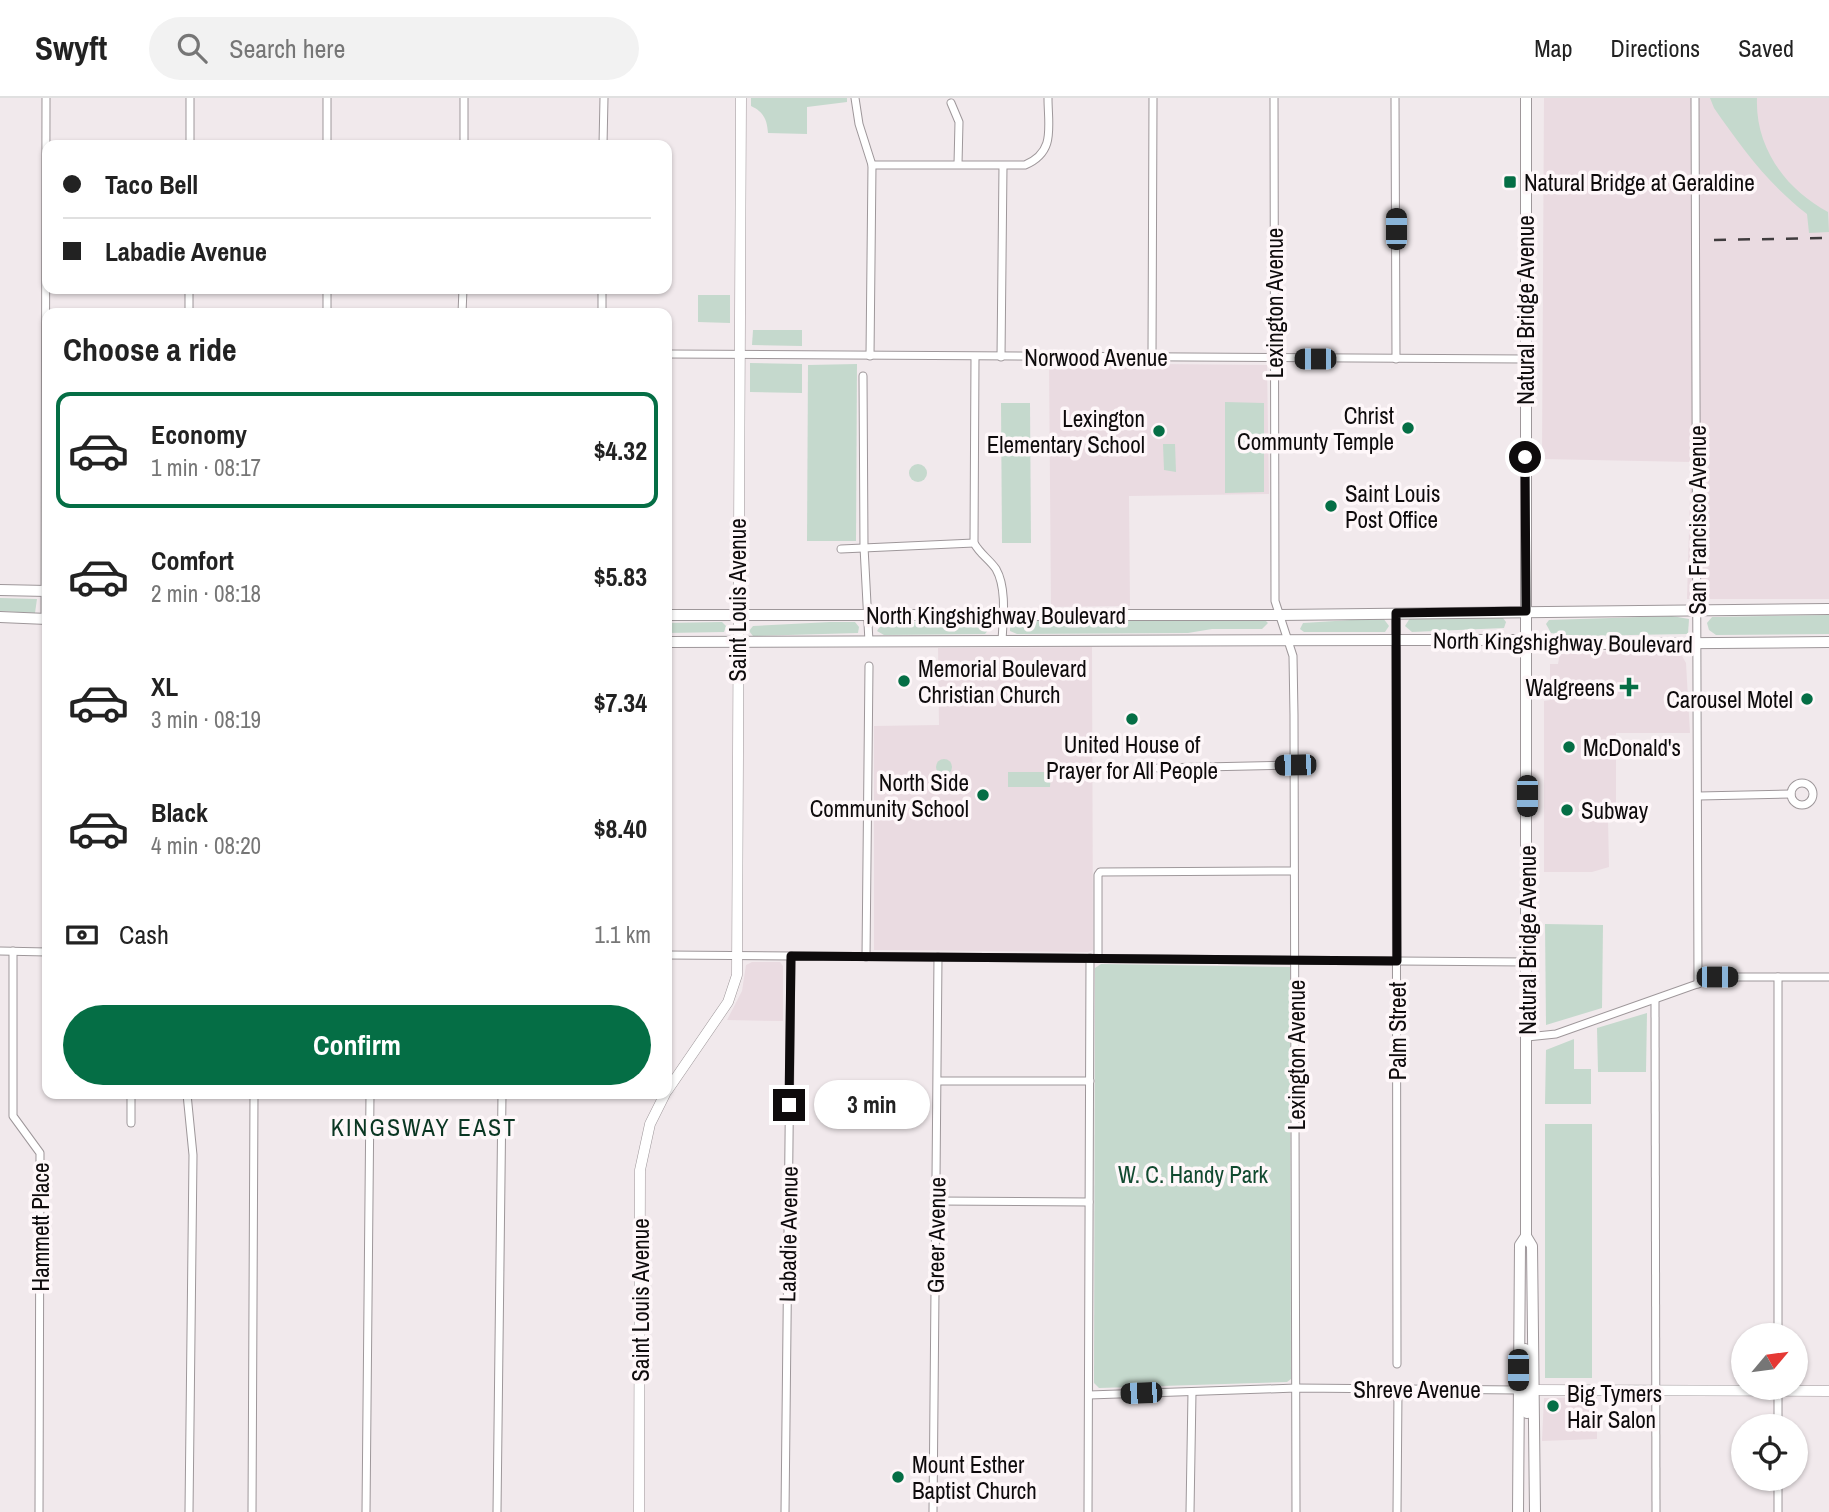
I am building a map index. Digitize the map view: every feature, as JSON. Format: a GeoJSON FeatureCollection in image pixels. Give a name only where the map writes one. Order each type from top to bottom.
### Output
{"type":"FeatureCollection","features":[{"type":"Feature","properties":{"kind":"main road","name":"Natural Bridge Avenue"},"geometry":{"type":"LineString","coordinates":[[1526,98],[1528,962],[1526,1236],[1520,1245],[1519,1305],[1524,1320],[1535,1512]]}},
{"type":"Feature","properties":{"kind":"main road"},"geometry":{"type":"LineString","coordinates":[[0,590],[42,591]]}},
{"type":"Feature","properties":{"kind":"main road","name":"North Kingshighway Boulevard"},"geometry":{"type":"LineString","coordinates":[[672,615],[1280,615],[1829,609]]}},
{"type":"Feature","properties":{"kind":"main road"},"geometry":{"type":"LineString","coordinates":[[0,617],[42,619]]}},
{"type":"Feature","properties":{"kind":"main road","name":"North Kingshighway Boulevard"},"geometry":{"type":"LineString","coordinates":[[672,642],[1526,640],[1584,644],[1697,645],[1829,642]]}},
{"type":"Feature","properties":{"kind":"main road","name":"Natural Bridge Avenue"},"geometry":{"type":"LineString","coordinates":[[1518,1512],[1532,1245],[1526,1236]]}},
{"type":"Feature","properties":{"kind":"main road"},"geometry":{"type":"LineString","coordinates":[[1518,1474],[1525,1512]]}},
{"type":"Feature","properties":{"kind":"street"},"geometry":{"type":"LineString","coordinates":[[46,98],[46,140]]}},
{"type":"Feature","properties":{"kind":"street"},"geometry":{"type":"LineString","coordinates":[[190,98],[190,140]]}},
{"type":"Feature","properties":{"kind":"street"},"geometry":{"type":"LineString","coordinates":[[327,98],[327,140]]}},
{"type":"Feature","properties":{"kind":"street"},"geometry":{"type":"LineString","coordinates":[[464,98],[464,140]]}},
{"type":"Feature","properties":{"kind":"street"},"geometry":{"type":"LineString","coordinates":[[604,98],[604,140]]}},
{"type":"Feature","properties":{"kind":"street","name":"Saint Louis Avenue"},"geometry":{"type":"LineString","coordinates":[[672,1078],[728,1002],[736,980],[741,98]]}},
{"type":"Feature","properties":{"kind":"street"},"geometry":{"type":"LineString","coordinates":[[855,98],[859,124],[873,165],[870,356]]}},
{"type":"Feature","properties":{"kind":"street"},"geometry":{"type":"LineString","coordinates":[[873,165],[1025,165],[1040,159],[1048,144],[1048,98]]}},
{"type":"Feature","properties":{"kind":"street"},"geometry":{"type":"LineString","coordinates":[[1152,357],[1153,98]]}},
{"type":"Feature","properties":{"kind":"street","name":"Lexington Avenue"},"geometry":{"type":"LineString","coordinates":[[1273,98],[1275,601],[1293,656],[1295,765],[1296,1512]]}},
{"type":"Feature","properties":{"kind":"street"},"geometry":{"type":"LineString","coordinates":[[1395,98],[1396,359]]}},
{"type":"Feature","properties":{"kind":"street","name":"San Francisco Avenue"},"geometry":{"type":"LineString","coordinates":[[1695,98],[1698,984]]}},
{"type":"Feature","properties":{"kind":"street"},"geometry":{"type":"LineString","coordinates":[[951,103],[959,122],[958,164]]}},
{"type":"Feature","properties":{"kind":"street"},"geometry":{"type":"LineString","coordinates":[[1001,357],[1003,166]]}},
{"type":"Feature","properties":{"kind":"street","name":"Norwood Avenue"},"geometry":{"type":"LineString","coordinates":[[672,355],[1525,359]]}},
{"type":"Feature","properties":{"kind":"street"},"geometry":{"type":"LineString","coordinates":[[975,357],[974,543],[979,553],[995,568],[1000,580],[1002,641]]}},
{"type":"Feature","properties":{"kind":"street"},"geometry":{"type":"LineString","coordinates":[[863,376],[864,547],[869,642]]}},
{"type":"Feature","properties":{"kind":"street"},"geometry":{"type":"LineString","coordinates":[[841,549],[974,543]]}},
{"type":"Feature","properties":{"kind":"street","name":"Palm Street"},"geometry":{"type":"LineString","coordinates":[[1396,613],[1397,1364]]}},
{"type":"Feature","properties":{"kind":"street"},"geometry":{"type":"LineString","coordinates":[[866,957],[869,666]]}},
{"type":"Feature","properties":{"kind":"street"},"geometry":{"type":"LineString","coordinates":[[1158,768],[1295,765]]}},
{"type":"Feature","properties":{"kind":"street"},"geometry":{"type":"LineString","coordinates":[[1699,796],[1791,794]]}},
{"type":"Feature","properties":{"kind":"street"},"geometry":{"type":"LineString","coordinates":[[1088,1512],[1090,1081],[1098,875],[1100,872],[1294,871]]}},
{"type":"Feature","properties":{"kind":"street"},"geometry":{"type":"LineString","coordinates":[[0,951],[42,952]]}},
{"type":"Feature","properties":{"kind":"street","name":"Hammett Place"},"geometry":{"type":"LineString","coordinates":[[12,951],[13,1116],[40,1153],[39,1512]]}},
{"type":"Feature","properties":{"kind":"street"},"geometry":{"type":"LineString","coordinates":[[672,955],[1528,962]]}},
{"type":"Feature","properties":{"kind":"street","name":"Labadie Avenue"},"geometry":{"type":"LineString","coordinates":[[785,1512],[791,956]]}},
{"type":"Feature","properties":{"kind":"street","name":"Greer Avenue"},"geometry":{"type":"LineString","coordinates":[[933,1512],[938,957]]}},
{"type":"Feature","properties":{"kind":"street"},"geometry":{"type":"LineString","coordinates":[[1527,1037],[1556,1034],[1717,977],[1829,976]]}},
{"type":"Feature","properties":{"kind":"street"},"geometry":{"type":"LineString","coordinates":[[1778,977],[1778,1323]]}},
{"type":"Feature","properties":{"kind":"street"},"geometry":{"type":"LineString","coordinates":[[1655,1000],[1656,1512]]}},
{"type":"Feature","properties":{"kind":"street"},"geometry":{"type":"LineString","coordinates":[[938,1081],[1090,1081]]}},
{"type":"Feature","properties":{"kind":"street"},"geometry":{"type":"LineString","coordinates":[[131,1099],[131,1124]]}},
{"type":"Feature","properties":{"kind":"street"},"geometry":{"type":"LineString","coordinates":[[187,1099],[192,1155],[189,1512]]}},
{"type":"Feature","properties":{"kind":"street"},"geometry":{"type":"LineString","coordinates":[[252,1512],[254,1099]]}},
{"type":"Feature","properties":{"kind":"street"},"geometry":{"type":"LineString","coordinates":[[366,1512],[370,1099]]}},
{"type":"Feature","properties":{"kind":"street"},"geometry":{"type":"LineString","coordinates":[[498,1512],[502,1099]]}},
{"type":"Feature","properties":{"kind":"street","name":"Saint Louis Avenue"},"geometry":{"type":"LineString","coordinates":[[639,1512],[640,1170],[650,1125],[661,1099]]}},
{"type":"Feature","properties":{"kind":"street"},"geometry":{"type":"LineString","coordinates":[[937,1201],[1089,1202]]}},
{"type":"Feature","properties":{"kind":"street","name":"Shreve Avenue"},"geometry":{"type":"LineString","coordinates":[[1089,1395],[1296,1388],[1731,1390]]}},
{"type":"Feature","properties":{"kind":"street"},"geometry":{"type":"LineString","coordinates":[[1397,1512],[1398,1390]]}},
{"type":"Feature","properties":{"kind":"street","name":"Shreve Avenue"},"geometry":{"type":"LineString","coordinates":[[1808,1391],[1829,1391]]}},
{"type":"Feature","properties":{"kind":"street"},"geometry":{"type":"LineString","coordinates":[[1190,1512],[1192,1392]]}},
{"type":"Feature","properties":{"kind":"street"},"geometry":{"type":"LineString","coordinates":[[1778,1491],[1778,1512]]}},
{"type":"Feature","properties":{"kind":"shaded area"},"geometry":{"type":"Polygon","coordinates":[[[1544,98],[1829,98],[1829,599],[1687,599],[1691,462],[1542,459],[1544,98]]]}},
{"type":"Feature","properties":{"kind":"shaded area","name":"Lexington Elementary School"},"geometry":{"type":"Polygon","coordinates":[[[1049,363],[1267,365],[1269,494],[1129,496],[1130,606],[1051,607],[1049,363]]]}},
{"type":"Feature","properties":{"kind":"shaded area","name":"North Side Community School"},"geometry":{"type":"Polygon","coordinates":[[[1092,647],[1093,950],[874,950],[874,726],[939,725],[938,648],[1092,647]]]}},
{"type":"Feature","properties":{"kind":"shaded area"},"geometry":{"type":"Polygon","coordinates":[[[1678,649],[1686,663],[1690,733],[1616,733],[1616,819],[1608,819],[1609,867],[1592,872],[1544,872],[1544,701],[1550,700],[1550,664],[1558,664],[1560,653],[1678,649]]]}},
{"type":"Feature","properties":{"kind":"shaded area"},"geometry":{"type":"Polygon","coordinates":[[[752,962],[780,962],[783,966],[783,1021],[727,1020],[742,991],[746,965],[752,962]]]}},
{"type":"Feature","properties":{"kind":"shaded area"},"geometry":{"type":"Polygon","coordinates":[[[1597,1397],[1597,1439],[1542,1441],[1544,1398],[1597,1397]]]}},
{"type":"Feature","properties":{"kind":"green space"},"geometry":{"type":"Polygon","coordinates":[[[751,98],[847,98],[847,102],[807,107],[807,134],[768,133],[764,117],[751,106],[751,98]]]}},
{"type":"Feature","properties":{"kind":"green space"},"geometry":{"type":"Polygon","coordinates":[[[1710,98],[1757,98],[1761,133],[1767,150],[1786,179],[1813,203],[1828,212],[1829,232],[1809,233],[1807,214],[1756,165],[1714,108],[1710,98]]]}},
{"type":"Feature","properties":{"kind":"green space"},"geometry":{"type":"Polygon","coordinates":[[[698,295],[730,295],[730,323],[698,322],[698,295]]]}},
{"type":"Feature","properties":{"kind":"green space"},"geometry":{"type":"Polygon","coordinates":[[[753,330],[802,330],[802,346],[752,345],[753,330]]]}},
{"type":"Feature","properties":{"kind":"green space"},"geometry":{"type":"Polygon","coordinates":[[[750,363],[802,364],[802,393],[750,392],[750,363]]]}},
{"type":"Feature","properties":{"kind":"green space"},"geometry":{"type":"Polygon","coordinates":[[[857,364],[856,541],[807,541],[808,365],[857,364]]]}},
{"type":"Feature","properties":{"kind":"green space"},"geometry":{"type":"Polygon","coordinates":[[[1225,402],[1264,403],[1264,492],[1225,493],[1225,402]]]}},
{"type":"Feature","properties":{"kind":"green space"},"geometry":{"type":"Polygon","coordinates":[[[1001,403],[1030,403],[1031,543],[1002,543],[1001,403]]]}},
{"type":"Feature","properties":{"kind":"green space"},"geometry":{"type":"Polygon","coordinates":[[[1163,444],[1175,444],[1176,472],[1164,470],[1163,444]]]}},
{"type":"Feature","properties":{"kind":"green space"},"geometry":{"type":"Polygon","coordinates":[[[918,464],[924,467],[927,473],[924,479],[918,482],[912,479],[909,473],[912,467],[918,464]]]}},
{"type":"Feature","properties":{"kind":"green space"},"geometry":{"type":"Polygon","coordinates":[[[0,598],[37,599],[35,613],[0,611],[0,598]]]}},
{"type":"Feature","properties":{"kind":"green space"},"geometry":{"type":"Polygon","coordinates":[[[1829,615],[1829,634],[1716,635],[1709,630],[1707,623],[1712,617],[1829,615]]]}},
{"type":"Feature","properties":{"kind":"green space"},"geometry":{"type":"Polygon","coordinates":[[[1672,616],[1689,619],[1688,634],[1574,636],[1551,633],[1546,624],[1549,620],[1672,616]]]}},
{"type":"Feature","properties":{"kind":"green space"},"geometry":{"type":"Polygon","coordinates":[[[1383,618],[1389,626],[1385,632],[1304,632],[1300,629],[1303,623],[1383,618]]]}},
{"type":"Feature","properties":{"kind":"green space"},"geometry":{"type":"Polygon","coordinates":[[[1410,618],[1503,618],[1506,622],[1504,628],[1412,632],[1405,626],[1410,618]]]}},
{"type":"Feature","properties":{"kind":"green space"},"geometry":{"type":"Polygon","coordinates":[[[1014,620],[1265,620],[1268,623],[1262,629],[1212,629],[1188,633],[1017,634],[1010,631],[1010,624],[1014,620]]]}},
{"type":"Feature","properties":{"kind":"green space"},"geometry":{"type":"Polygon","coordinates":[[[985,621],[989,629],[985,634],[884,635],[877,631],[883,622],[985,621]]]}},
{"type":"Feature","properties":{"kind":"green space"},"geometry":{"type":"Polygon","coordinates":[[[722,622],[726,626],[724,632],[672,633],[672,623],[722,622]]]}},
{"type":"Feature","properties":{"kind":"green space"},"geometry":{"type":"Polygon","coordinates":[[[855,622],[859,627],[858,633],[753,636],[749,631],[753,626],[855,622]]]}},
{"type":"Feature","properties":{"kind":"green space"},"geometry":{"type":"Polygon","coordinates":[[[944,759],[950,761],[950,773],[944,775],[938,773],[936,767],[938,761],[944,759]]]}},
{"type":"Feature","properties":{"kind":"green space"},"geometry":{"type":"Polygon","coordinates":[[[1008,772],[1051,772],[1050,787],[1008,787],[1008,772]]]}},
{"type":"Feature","properties":{"kind":"green space"},"geometry":{"type":"Polygon","coordinates":[[[1545,924],[1603,925],[1602,1008],[1546,1025],[1545,924]]]}},
{"type":"Feature","properties":{"kind":"green space","name":"W. C. Handy Park"},"geometry":{"type":"Polygon","coordinates":[[[1101,964],[1290,967],[1291,1379],[1287,1382],[1099,1388],[1094,1383],[1095,968],[1101,964]]]}},
{"type":"Feature","properties":{"kind":"green space"},"geometry":{"type":"Polygon","coordinates":[[[1647,1013],[1646,1072],[1598,1072],[1597,1028],[1647,1013]]]}},
{"type":"Feature","properties":{"kind":"green space"},"geometry":{"type":"Polygon","coordinates":[[[1574,1039],[1574,1069],[1591,1069],[1591,1104],[1545,1104],[1546,1050],[1574,1039]]]}},
{"type":"Feature","properties":{"kind":"green space"},"geometry":{"type":"Polygon","coordinates":[[[1545,1124],[1592,1124],[1592,1378],[1545,1378],[1545,1124]]]}},
{"type":"Feature","properties":{"kind":"railway"},"geometry":{"type":"LineString","coordinates":[[1714,240],[1829,238]]}},
{"type":"Feature","properties":{"kind":"place","name":"Natural Bridge at Geraldine"},"geometry":{"type":"Point","coordinates":[1510,182]}},
{"type":"Feature","properties":{"kind":"place","name":"Christ Communty Temple"},"geometry":{"type":"Point","coordinates":[1408,428]}},
{"type":"Feature","properties":{"kind":"place","name":"Lexington Elementary School"},"geometry":{"type":"Point","coordinates":[1159,431]}},
{"type":"Feature","properties":{"kind":"place","name":"Saint Louis Post Office"},"geometry":{"type":"Point","coordinates":[1331,506]}},
{"type":"Feature","properties":{"kind":"place","name":"Memorial Boulevard Christian Church"},"geometry":{"type":"Point","coordinates":[904,681]}},
{"type":"Feature","properties":{"kind":"place","name":"Walgreens"},"geometry":{"type":"Point","coordinates":[1629,687]}},
{"type":"Feature","properties":{"kind":"place","name":"Carousel Motel"},"geometry":{"type":"Point","coordinates":[1807,699]}},
{"type":"Feature","properties":{"kind":"place","name":"United House of Prayer for All People"},"geometry":{"type":"Point","coordinates":[1132,719]}},
{"type":"Feature","properties":{"kind":"place","name":"McDonald's"},"geometry":{"type":"Point","coordinates":[1569,747]}},
{"type":"Feature","properties":{"kind":"place","name":"North Side Community School"},"geometry":{"type":"Point","coordinates":[983,795]}},
{"type":"Feature","properties":{"kind":"place","name":"Subway"},"geometry":{"type":"Point","coordinates":[1567,810]}},
{"type":"Feature","properties":{"kind":"place","name":"Big Tymers Hair Salon"},"geometry":{"type":"Point","coordinates":[1553,1406]}},
{"type":"Feature","properties":{"kind":"place","name":"Mount Esther Baptist Church"},"geometry":{"type":"Point","coordinates":[898,1477]}},
{"type":"Feature","properties":{"kind":"district","name":"KINGSWAY EAST"},"geometry":{"type":"Point","coordinates":[424,1127]}},
{"type":"Feature","properties":{"kind":"route"},"geometry":{"type":"LineString","coordinates":[[789,1105],[791,956],[1397,961],[1396,613],[1526,611],[1525,457]]}}]}
